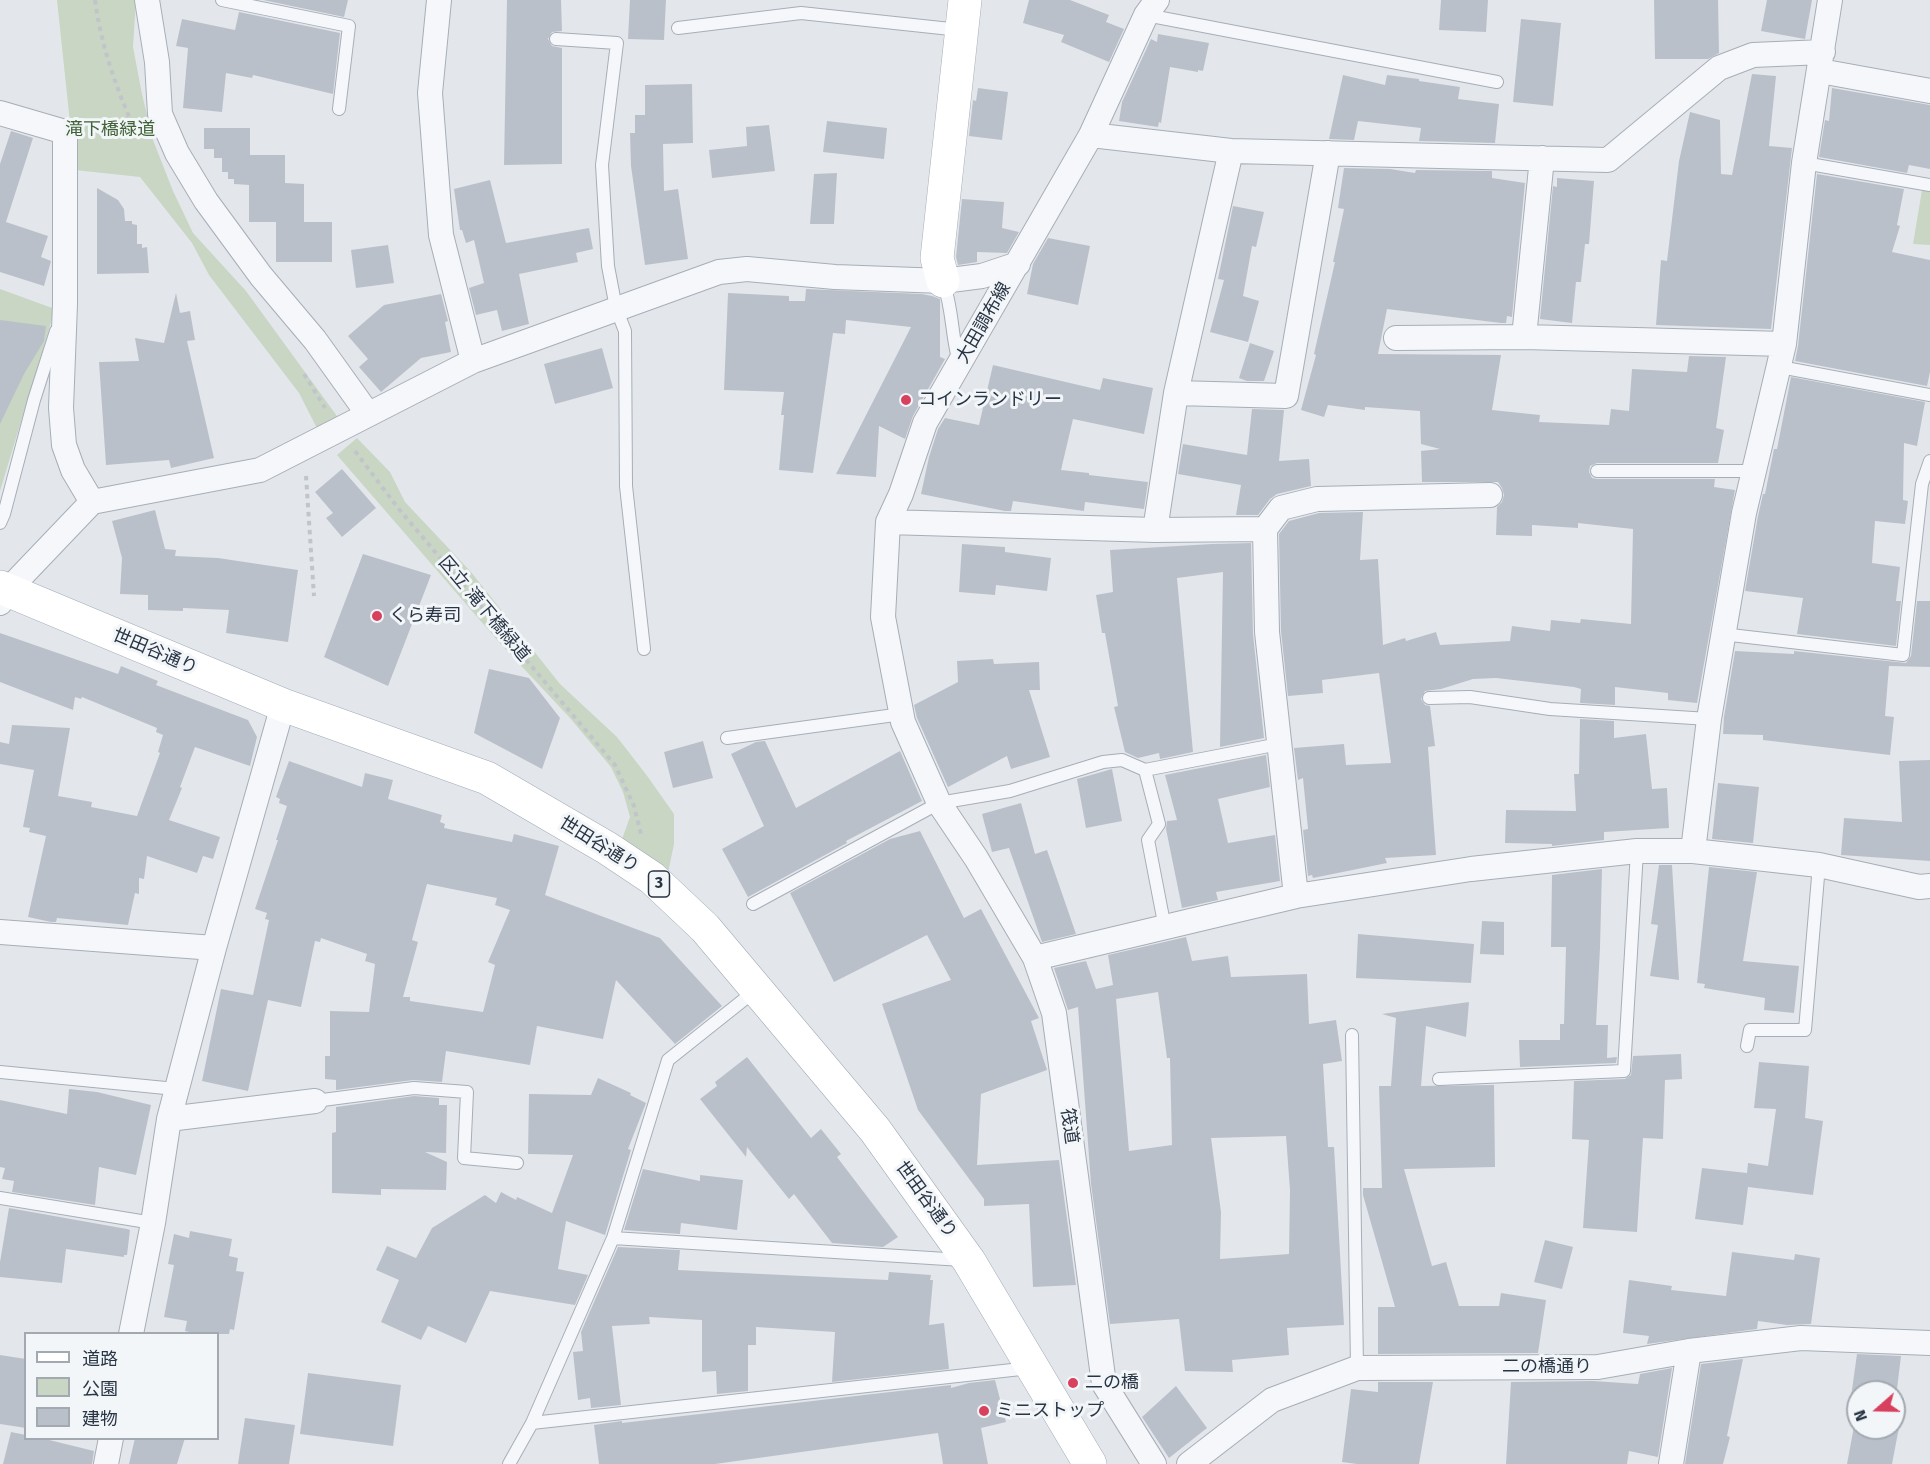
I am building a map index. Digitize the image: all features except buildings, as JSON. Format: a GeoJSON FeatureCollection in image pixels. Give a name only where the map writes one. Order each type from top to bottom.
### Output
{"type":"FeatureCollection","features":[{"type":"Feature","properties":{"kind":"main road"},"geometry":{"type":"LineString","coordinates":[[943,281],[937,258],[963,15]]}},
{"type":"Feature","properties":{"kind":"main road","name":"世田谷通り"},"geometry":{"type":"LineString","coordinates":[[3,594],[283,705],[487,778],[607,848],[652,878],[705,928],[875,1130],[969,1261],[1035,1367],[1090,1464]]}},
{"type":"Feature","properties":{"kind":"street"},"geometry":{"type":"LineString","coordinates":[[147,0],[157,62],[160,114],[177,153],[206,201],[261,276],[315,340],[368,414]]}},
{"type":"Feature","properties":{"kind":"street"},"geometry":{"type":"LineString","coordinates":[[439,0],[430,93],[441,236],[473,361]]}},
{"type":"Feature","properties":{"kind":"street"},"geometry":{"type":"LineString","coordinates":[[1693,850],[1722,634],[1744,513],[1782,356],[1803,163],[1830,0]]}},
{"type":"Feature","properties":{"kind":"street","name":"大田調布線"},"geometry":{"type":"LineString","coordinates":[[939,803],[903,722],[883,617],[888,522],[901,494],[925,423],[1091,135],[1152,7]]}},
{"type":"Feature","properties":{"kind":"street"},"geometry":{"type":"LineString","coordinates":[[1091,135],[1231,151],[1608,160],[1719,69],[1753,55],[1821,62],[1930,91]]}},
{"type":"Feature","properties":{"kind":"street"},"geometry":{"type":"LineString","coordinates":[[0,113],[65,132],[65,304],[61,408],[64,445],[73,470],[92,502]]}},
{"type":"Feature","properties":{"kind":"street"},"geometry":{"type":"LineString","coordinates":[[1155,530],[1176,393],[1231,151]]}},
{"type":"Feature","properties":{"kind":"street"},"geometry":{"type":"LineString","coordinates":[[1176,393],[1286,396],[1328,153]]}},
{"type":"Feature","properties":{"kind":"street"},"geometry":{"type":"LineString","coordinates":[[1524,337],[1542,159]]}},
{"type":"Feature","properties":{"kind":"street"},"geometry":{"type":"LineString","coordinates":[[3,594],[92,502],[260,470],[473,361],[710,275],[733,270],[943,281],[982,276],[1018,264]]}},
{"type":"Feature","properties":{"kind":"street"},"geometry":{"type":"LineString","coordinates":[[1396,338],[1524,337],[1782,356]]}},
{"type":"Feature","properties":{"kind":"street"},"geometry":{"type":"LineString","coordinates":[[1296,896],[1267,632],[1265,529],[1281,508],[1317,499],[1490,495]]}},
{"type":"Feature","properties":{"kind":"street"},"geometry":{"type":"LineString","coordinates":[[888,522],[1155,530],[1265,529]]}},
{"type":"Feature","properties":{"kind":"street"},"geometry":{"type":"LineString","coordinates":[[131,1332],[176,1089],[283,705]]}},
{"type":"Feature","properties":{"kind":"street","name":"筏道"},"geometry":{"type":"LineString","coordinates":[[939,803],[976,858],[1035,958],[1054,1013],[1104,1384],[1154,1464]]}},
{"type":"Feature","properties":{"kind":"street"},"geometry":{"type":"LineString","coordinates":[[1035,958],[1296,896],[1471,869],[1637,851],[1693,850],[1819,865],[1919,887],[1930,886]]}},
{"type":"Feature","properties":{"kind":"street"},"geometry":{"type":"LineString","coordinates":[[0,932],[214,948]]}},
{"type":"Feature","properties":{"kind":"street"},"geometry":{"type":"LineString","coordinates":[[169,1119],[315,1101]]}},
{"type":"Feature","properties":{"kind":"street","name":"二の橋通り"},"geometry":{"type":"LineString","coordinates":[[1189,1464],[1272,1400],[1357,1368],[1598,1367],[1689,1351],[1801,1338],[1930,1342]]}},
{"type":"Feature","properties":{"kind":"street"},"geometry":{"type":"LineString","coordinates":[[1671,1464],[1689,1351]]}},
{"type":"Feature","properties":{"kind":"street"},"geometry":{"type":"LineString","coordinates":[[106,1464],[111,1440]]}},
{"type":"Feature","properties":{"kind":"lane"},"geometry":{"type":"LineString","coordinates":[[222,0],[349,26],[339,109]]}},
{"type":"Feature","properties":{"kind":"lane"},"geometry":{"type":"LineString","coordinates":[[1152,7],[1497,82]]}},
{"type":"Feature","properties":{"kind":"lane"},"geometry":{"type":"LineString","coordinates":[[678,28],[801,13],[963,15]]}},
{"type":"Feature","properties":{"kind":"lane"},"geometry":{"type":"LineString","coordinates":[[556,39],[617,43],[602,165],[609,266],[616,308],[625,331],[626,486],[644,649]]}},
{"type":"Feature","properties":{"kind":"lane"},"geometry":{"type":"LineString","coordinates":[[1803,163],[1930,185]]}},
{"type":"Feature","properties":{"kind":"lane"},"geometry":{"type":"LineString","coordinates":[[943,281],[949,298],[953,342],[960,364]]}},
{"type":"Feature","properties":{"kind":"lane"},"geometry":{"type":"LineString","coordinates":[[0,523],[34,400],[65,304]]}},
{"type":"Feature","properties":{"kind":"lane"},"geometry":{"type":"LineString","coordinates":[[1782,356],[1930,395]]}},
{"type":"Feature","properties":{"kind":"lane"},"geometry":{"type":"LineString","coordinates":[[1722,634],[1903,655],[1930,461]]}},
{"type":"Feature","properties":{"kind":"lane"},"geometry":{"type":"LineString","coordinates":[[1598,471],[1754,471]]}},
{"type":"Feature","properties":{"kind":"lane"},"geometry":{"type":"LineString","coordinates":[[1429,698],[1470,697],[1550,709],[1709,719]]}},
{"type":"Feature","properties":{"kind":"lane"},"geometry":{"type":"LineString","coordinates":[[727,738],[902,714]]}},
{"type":"Feature","properties":{"kind":"lane"},"geometry":{"type":"LineString","coordinates":[[753,904],[939,803],[1010,791],[1103,762],[1122,760],[1145,770],[1278,744]]}},
{"type":"Feature","properties":{"kind":"lane"},"geometry":{"type":"LineString","coordinates":[[1145,770],[1159,824],[1148,840],[1166,928]]}},
{"type":"Feature","properties":{"kind":"lane"},"geometry":{"type":"LineString","coordinates":[[1439,1078],[1624,1071],[1637,851]]}},
{"type":"Feature","properties":{"kind":"lane"},"geometry":{"type":"LineString","coordinates":[[1747,1046],[1750,1030],[1805,1030],[1819,865]]}},
{"type":"Feature","properties":{"kind":"lane"},"geometry":{"type":"LineString","coordinates":[[509,1464],[532,1423],[613,1238],[668,1060],[758,989]]}},
{"type":"Feature","properties":{"kind":"lane"},"geometry":{"type":"LineString","coordinates":[[1352,1035],[1357,1368]]}},
{"type":"Feature","properties":{"kind":"lane"},"geometry":{"type":"LineString","coordinates":[[0,1072],[176,1089]]}},
{"type":"Feature","properties":{"kind":"lane"},"geometry":{"type":"LineString","coordinates":[[315,1101],[414,1088],[467,1092],[464,1158],[517,1163]]}},
{"type":"Feature","properties":{"kind":"lane"},"geometry":{"type":"LineString","coordinates":[[0,1198],[153,1224]]}},
{"type":"Feature","properties":{"kind":"lane"},"geometry":{"type":"LineString","coordinates":[[613,1238],[969,1261]]}},
{"type":"Feature","properties":{"kind":"lane"},"geometry":{"type":"LineString","coordinates":[[532,1423],[1035,1367]]}},
{"type":"Feature","properties":{"kind":"path","name":"区立 滝下橋緑道"},"geometry":{"type":"LineString","coordinates":[[303,372],[340,431],[398,508],[615,765],[634,806],[652,878]]}},
{"type":"Feature","properties":{"kind":"path"},"geometry":{"type":"LineString","coordinates":[[304,448],[314,596]]}},
{"type":"Feature","properties":{"kind":"green space","name":"滝下橋緑道"},"geometry":{"type":"Polygon","coordinates":[[[57,0],[136,0],[133,47],[153,140],[193,233],[246,291],[342,423],[321,436],[299,393],[209,275],[192,243],[140,177],[75,170],[57,0]]]}},
{"type":"Feature","properties":{"kind":"green space"},"geometry":{"type":"Polygon","coordinates":[[[1923,184],[1930,185],[1930,245],[1913,244],[1923,184]]]}},
{"type":"Feature","properties":{"kind":"green space"},"geometry":{"type":"Polygon","coordinates":[[[0,289],[55,309],[0,491],[0,289]]]}},
{"type":"Feature","properties":{"kind":"green space"},"geometry":{"type":"Polygon","coordinates":[[[357,438],[390,472],[405,502],[471,572],[560,684],[617,737],[648,777],[674,814],[674,844],[668,873],[622,839],[630,817],[623,792],[611,767],[337,455],[357,438]]]}},
{"type":"Feature","properties":{"kind":"place","name":"コインランドリー"},"geometry":{"type":"Point","coordinates":[906,400]}},
{"type":"Feature","properties":{"kind":"place","name":"くら寿司"},"geometry":{"type":"Point","coordinates":[377,616]}},
{"type":"Feature","properties":{"kind":"place","name":"二の橋"},"geometry":{"type":"Point","coordinates":[1073,1383]}},
{"type":"Feature","properties":{"kind":"place","name":"ミニストップ"},"geometry":{"type":"Point","coordinates":[984,1411]}}]}
